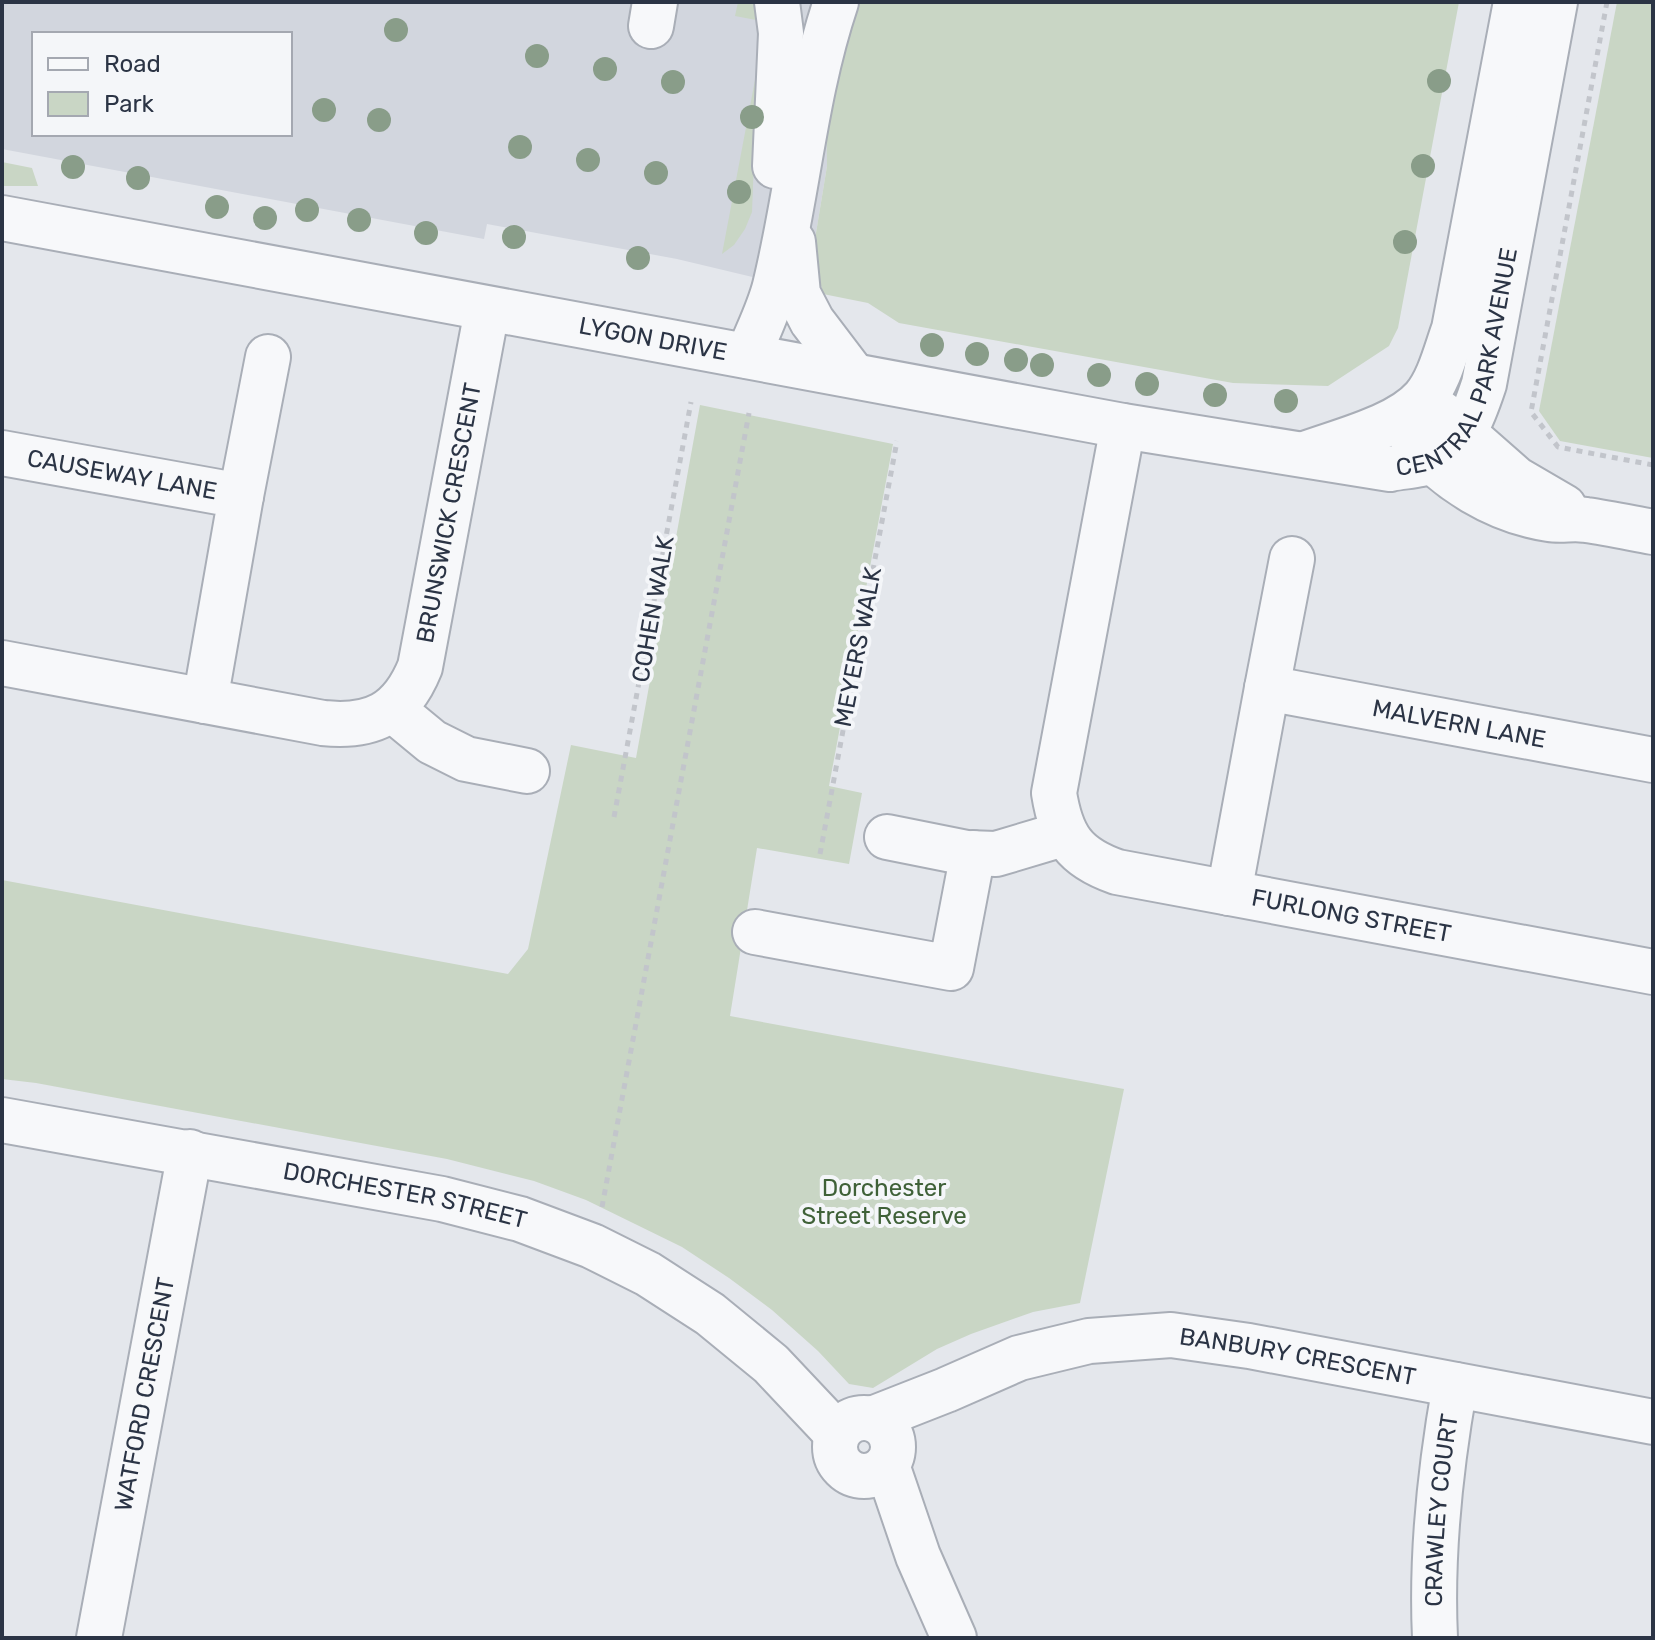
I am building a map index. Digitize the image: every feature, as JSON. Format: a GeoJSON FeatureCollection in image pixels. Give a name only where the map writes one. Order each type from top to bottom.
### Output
{"type":"FeatureCollection","features":[{"type":"Feature","properties":{"kind":"street"},"geometry":{"type":"LineString","coordinates":[[777,2],[781,33],[783,190],[798,294],[812,321],[853,375]]}},
{"type":"Feature","properties":{"kind":"street"},"geometry":{"type":"LineString","coordinates":[[748,356],[774,288],[805,2]]}},
{"type":"Feature","properties":{"kind":"street"},"geometry":{"type":"LineString","coordinates":[[783,190],[836,2]]}},
{"type":"Feature","properties":{"kind":"street","name":"CENTRAL PARK AVENUE"},"geometry":{"type":"LineString","coordinates":[[1305,454],[1410,409],[1437,374],[1454,329],[1516,2]]}},
{"type":"Feature","properties":{"kind":"street","name":"CENTRAL PARK AVENUE"},"geometry":{"type":"LineString","coordinates":[[1305,454],[1390,469],[1431,462],[1455,445],[1474,416],[1484,384],[1555,2]]}},
{"type":"Feature","properties":{"kind":"street","name":"LYGON DRIVE"},"geometry":{"type":"LineString","coordinates":[[2,218],[1123,426],[1276,452],[1305,454]]}},
{"type":"Feature","properties":{"kind":"street","name":"BRUNSWICK CRESCENT"},"geometry":{"type":"LineString","coordinates":[[392,709],[411,689],[420,667],[487,310]]}},
{"type":"Feature","properties":{"kind":"street","name":"CAUSEWAY LANE"},"geometry":{"type":"LineString","coordinates":[[205,701],[268,357]]}},
{"type":"Feature","properties":{"kind":"street"},"geometry":{"type":"LineString","coordinates":[[1410,409],[1463,432],[1516,479],[1584,519]]}},
{"type":"Feature","properties":{"kind":"street"},"geometry":{"type":"LineString","coordinates":[[1410,409],[1431,462],[1469,489],[1517,511],[1550,519],[1584,519],[1653,532]]}},
{"type":"Feature","properties":{"kind":"street"},"geometry":{"type":"LineString","coordinates":[[887,837],[973,853],[996,854],[1063,834],[1054,793],[1056,775],[1123,426]]}},
{"type":"Feature","properties":{"kind":"street","name":"CAUSEWAY LANE"},"geometry":{"type":"LineString","coordinates":[[2,453],[241,496]]}},
{"type":"Feature","properties":{"kind":"street"},"geometry":{"type":"LineString","coordinates":[[1229,893],[1292,559]]}},
{"type":"Feature","properties":{"kind":"street"},"geometry":{"type":"LineString","coordinates":[[2,663],[342,725],[375,720],[392,709],[432,742],[466,759],[527,771]]}},
{"type":"Feature","properties":{"kind":"street","name":"MALVERN LANE"},"geometry":{"type":"LineString","coordinates":[[1267,688],[1653,760]]}},
{"type":"Feature","properties":{"kind":"street","name":"FURLONG STREET"},"geometry":{"type":"LineString","coordinates":[[1063,834],[1089,860],[1117,872],[1653,972]]}},
{"type":"Feature","properties":{"kind":"street"},"geometry":{"type":"LineString","coordinates":[[755,932],[951,968],[973,853]]}},
{"type":"Feature","properties":{"kind":"street","name":"DORCHESTER STREET"},"geometry":{"type":"LineString","coordinates":[[2,1120],[442,1199],[520,1219],[592,1246],[648,1274],[710,1314],[868,1442],[954,1638]]}},
{"type":"Feature","properties":{"kind":"street","name":"WATFORD CRESCENT"},"geometry":{"type":"LineString","coordinates":[[99,1638],[190,1152]]}},
{"type":"Feature","properties":{"kind":"street","name":"BANBURY CRESCENT"},"geometry":{"type":"LineString","coordinates":[[868,1442],[946,1390],[1019,1358],[1089,1341],[1171,1335],[1249,1346],[1653,1422]]}},
{"type":"Feature","properties":{"kind":"street","name":"CRAWLEY COURT"},"geometry":{"type":"LineString","coordinates":[[1435,1638],[1433,1567],[1439,1491],[1455,1385]]}},
{"type":"Feature","properties":{"kind":"path"},"geometry":{"type":"LineString","coordinates":[[1607,2],[1531,412],[1558,447],[1653,465]]}},
{"type":"Feature","properties":{"kind":"path","name":"COHEN WALK"},"geometry":{"type":"LineString","coordinates":[[614,817],[691,402]]}},
{"type":"Feature","properties":{"kind":"path"},"geometry":{"type":"LineString","coordinates":[[602,1211],[749,413]]}},
{"type":"Feature","properties":{"kind":"path","name":"MEYERS WALK"},"geometry":{"type":"LineString","coordinates":[[820,854],[897,441]]}},
{"type":"Feature","properties":{"kind":"shaded area"},"geometry":{"type":"Polygon","coordinates":[[[2,2],[858,2],[848,12],[815,239],[815,259],[823,294],[677,259],[487,224],[484,239],[2,149],[2,2]]]}},
{"type":"Feature","properties":{"kind":"green space"},"geometry":{"type":"Polygon","coordinates":[[[738,2],[768,2],[755,133],[752,212],[734,245],[722,254],[766,22],[735,16],[738,2]]]}},
{"type":"Feature","properties":{"kind":"green space"},"geometry":{"type":"Polygon","coordinates":[[[858,2],[1459,2],[1398,328],[1389,346],[1328,386],[1233,383],[899,323],[868,303],[823,294],[815,259],[815,239],[827,166],[826,91],[848,12],[858,2]]]}},
{"type":"Feature","properties":{"kind":"green space"},"geometry":{"type":"Polygon","coordinates":[[[1617,2],[1653,2],[1653,458],[1560,441],[1539,411],[1617,2]]]}},
{"type":"Feature","properties":{"kind":"green space"},"geometry":{"type":"Polygon","coordinates":[[[2,162],[32,168],[38,186],[2,186],[2,162]]]}},
{"type":"Feature","properties":{"kind":"green space","name":"Dorchester Street Reserve"},"geometry":{"type":"Polygon","coordinates":[[[700,405],[893,444],[829,786],[862,793],[849,864],[757,848],[730,1016],[1124,1089],[1080,1303],[1033,1312],[971,1334],[937,1349],[873,1388],[849,1384],[772,1310],[682,1247],[586,1200],[534,1181],[447,1159],[2,1079],[2,880],[508,974],[528,949],[571,745],[636,758],[700,405]]]}}]}
